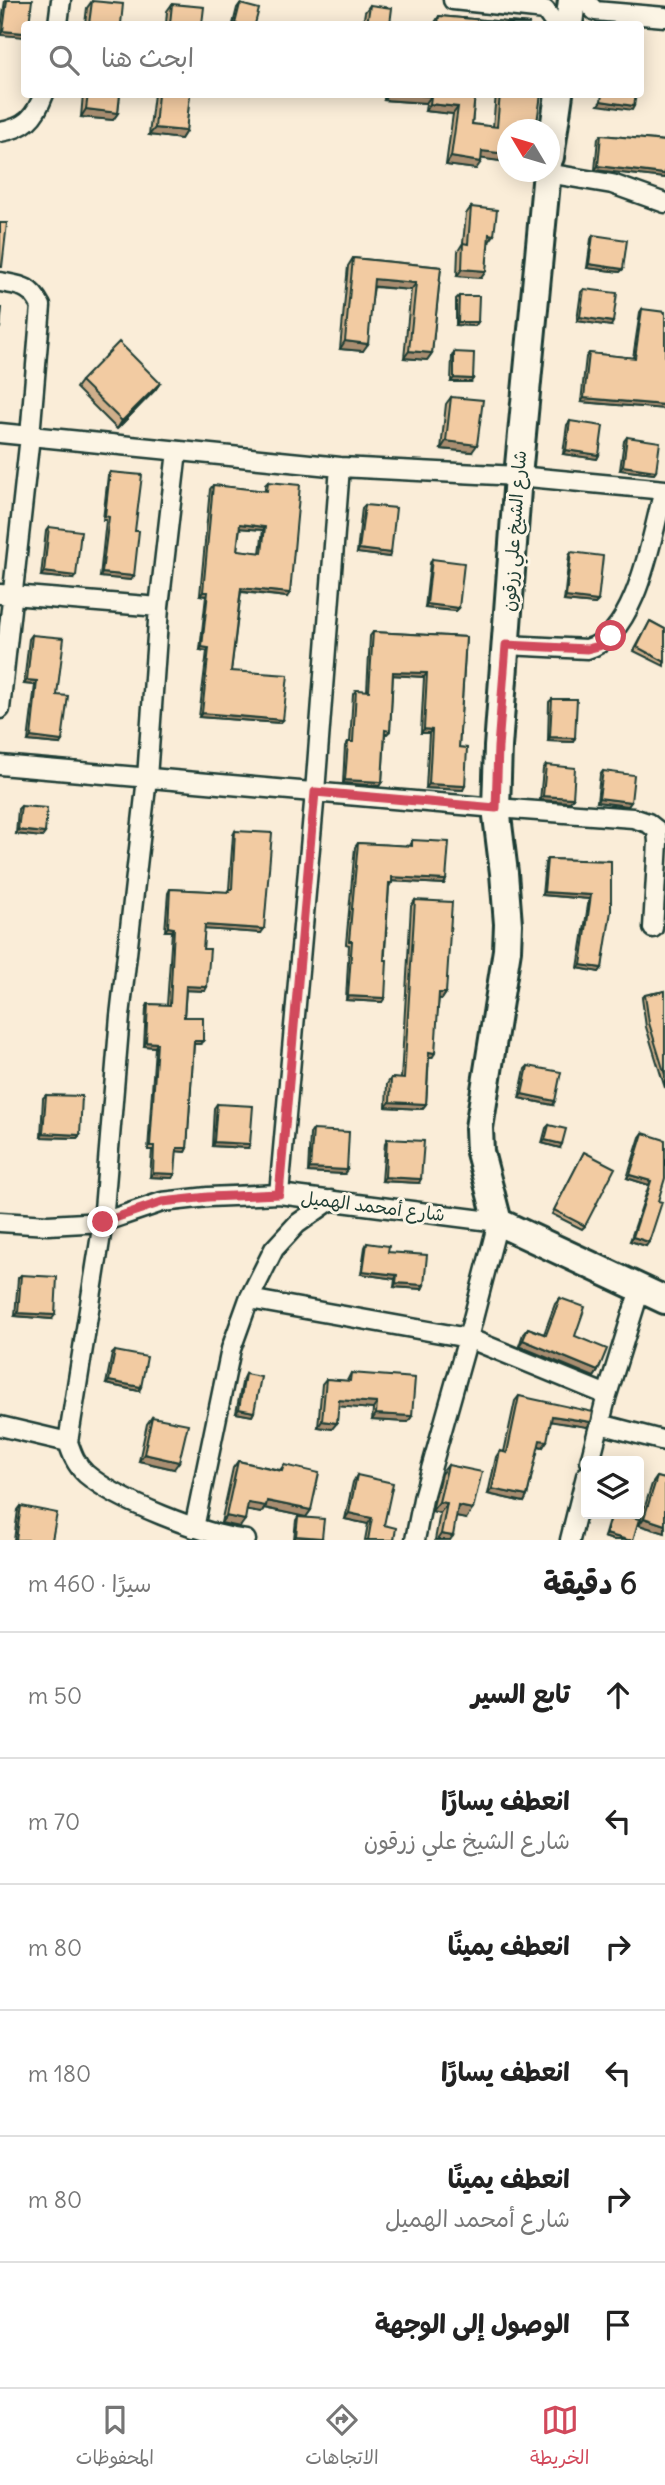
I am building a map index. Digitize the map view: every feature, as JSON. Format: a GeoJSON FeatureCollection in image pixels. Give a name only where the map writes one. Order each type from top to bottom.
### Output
{"type":"FeatureCollection","features":[{"type":"Feature","properties":{"kind":"main road"},"geometry":{"type":"LineString","coordinates":[[571,21],[584,4]]}},
{"type":"Feature","properties":{"kind":"main road","name":"شارع الشيخ علي زرقون"},"geometry":{"type":"LineString","coordinates":[[555,119],[558,98]]}},
{"type":"Feature","properties":{"kind":"main road","name":"شارع الشيخ علي زرقون"},"geometry":{"type":"LineString","coordinates":[[498,1222],[480,1152],[479,1128],[508,950],[505,886],[496,808],[498,747],[518,476],[547,182]]}},
{"type":"Feature","properties":{"kind":"main road"},"geometry":{"type":"LineString","coordinates":[[498,1222],[665,1300]]}},
{"type":"Feature","properties":{"kind":"street"},"geometry":{"type":"LineString","coordinates":[[58,21],[61,0]]}},
{"type":"Feature","properties":{"kind":"street"},"geometry":{"type":"LineString","coordinates":[[453,0],[553,11]]}},
{"type":"Feature","properties":{"kind":"street"},"geometry":{"type":"LineString","coordinates":[[584,4],[665,18]]}},
{"type":"Feature","properties":{"kind":"street"},"geometry":{"type":"LineString","coordinates":[[0,132],[17,129],[37,112],[42,98]]}},
{"type":"Feature","properties":{"kind":"street"},"geometry":{"type":"LineString","coordinates":[[560,170],[612,184],[665,203]]}},
{"type":"Feature","properties":{"kind":"street"},"geometry":{"type":"LineString","coordinates":[[0,282],[25,287],[35,294],[41,306],[30,436],[6,595],[0,709]]}},
{"type":"Feature","properties":{"kind":"street"},"geometry":{"type":"LineString","coordinates":[[0,433],[340,467],[518,476],[664,490],[637,590],[622,622],[611,636],[599,646],[587,649],[506,645]]}},
{"type":"Feature","properties":{"kind":"street"},"geometry":{"type":"LineString","coordinates":[[177,451],[159,607],[147,778],[120,1016],[103,1222],[68,1442],[73,1459],[86,1474],[117,1493],[194,1528],[246,1540]]}},
{"type":"Feature","properties":{"kind":"street"},"geometry":{"type":"LineString","coordinates":[[279,1194],[315,792],[340,467]]}},
{"type":"Feature","properties":{"kind":"street"},"geometry":{"type":"LineString","coordinates":[[6,595],[159,607]]}},
{"type":"Feature","properties":{"kind":"street"},"geometry":{"type":"LineString","coordinates":[[0,765],[633,818],[648,823],[657,830],[653,928]]}},
{"type":"Feature","properties":{"kind":"street","name":"شارع أمحمد الهميل"},"geometry":{"type":"LineString","coordinates":[[0,1222],[48,1225],[103,1222],[162,1202],[279,1194],[498,1222]]}},
{"type":"Feature","properties":{"kind":"street"},"geometry":{"type":"LineString","coordinates":[[194,1528],[231,1349],[249,1299],[274,1248],[297,1224],[331,1200]]}},
{"type":"Feature","properties":{"kind":"street"},"geometry":{"type":"LineString","coordinates":[[415,1540],[424,1494],[498,1222]]}},
{"type":"Feature","properties":{"kind":"street"},"geometry":{"type":"LineString","coordinates":[[591,1456],[639,1289]]}},
{"type":"Feature","properties":{"kind":"street"},"geometry":{"type":"LineString","coordinates":[[249,1299],[468,1338],[607,1395]]}},
{"type":"Feature","properties":{"kind":"street"},"geometry":{"type":"LineString","coordinates":[[600,1424],[665,1441]]}},
{"type":"Feature","properties":{"kind":"street"},"geometry":{"type":"LineString","coordinates":[[0,1426],[68,1442]]}},
{"type":"Feature","properties":{"kind":"street"},"geometry":{"type":"LineString","coordinates":[[570,1540],[581,1496]]}},
{"type":"Feature","properties":{"kind":"building"},"geometry":{"type":"Polygon","coordinates":[[[7,0],[32,0],[29,21],[21,21],[21,33],[3,31],[7,0]]]}},
{"type":"Feature","properties":{"kind":"building"},"geometry":{"type":"Polygon","coordinates":[[[92,1],[123,4],[121,21],[89,21],[92,1]]]}},
{"type":"Feature","properties":{"kind":"building"},"geometry":{"type":"Polygon","coordinates":[[[172,4],[204,7],[202,21],[170,21],[172,4]]]}},
{"type":"Feature","properties":{"kind":"building"},"geometry":{"type":"Polygon","coordinates":[[[240,4],[259,9],[256,21],[236,21],[240,4]]]}},
{"type":"Feature","properties":{"kind":"building"},"geometry":{"type":"Polygon","coordinates":[[[370,5],[392,8],[390,21],[367,21],[370,5]]]}},
{"type":"Feature","properties":{"kind":"building"},"geometry":{"type":"Polygon","coordinates":[[[439,16],[496,21],[438,21],[439,16]]]}},
{"type":"Feature","properties":{"kind":"building"},"geometry":{"type":"Polygon","coordinates":[[[87,98],[120,98],[118,113],[86,109],[87,98]]]}},
{"type":"Feature","properties":{"kind":"building"},"geometry":{"type":"Polygon","coordinates":[[[158,98],[190,98],[186,131],[155,128],[158,98]]]}},
{"type":"Feature","properties":{"kind":"building"},"geometry":{"type":"Polygon","coordinates":[[[431,98],[475,98],[472,124],[497,127],[497,153],[482,151],[481,162],[451,157],[458,107],[430,104],[431,98]]]}},
{"type":"Feature","properties":{"kind":"building"},"geometry":{"type":"Polygon","coordinates":[[[500,98],[540,98],[538,119],[498,119],[500,98]]]}},
{"type":"Feature","properties":{"kind":"building"},"geometry":{"type":"Polygon","coordinates":[[[601,98],[635,98],[634,106],[601,101],[601,98]]]}},
{"type":"Feature","properties":{"kind":"building"},"geometry":{"type":"Polygon","coordinates":[[[601,135],[665,141],[665,174],[598,166],[601,135]]]}},
{"type":"Feature","properties":{"kind":"building"},"geometry":{"type":"Polygon","coordinates":[[[471,207],[497,210],[494,235],[489,234],[486,271],[462,269],[463,243],[468,244],[471,207]]]}},
{"type":"Feature","properties":{"kind":"building"},"geometry":{"type":"Polygon","coordinates":[[[0,223],[7,223],[2,267],[0,267],[0,223]]]}},
{"type":"Feature","properties":{"kind":"building"},"geometry":{"type":"Polygon","coordinates":[[[593,235],[627,240],[623,269],[589,264],[593,235]]]}},
{"type":"Feature","properties":{"kind":"building"},"geometry":{"type":"Polygon","coordinates":[[[353,258],[441,267],[432,353],[409,351],[416,283],[374,279],[368,344],[345,341],[353,258]]]}},
{"type":"Feature","properties":{"kind":"building"},"geometry":{"type":"Polygon","coordinates":[[[584,289],[617,293],[613,322],[580,317],[584,289]]]}},
{"type":"Feature","properties":{"kind":"building"},"geometry":{"type":"Polygon","coordinates":[[[459,296],[479,296],[478,322],[458,322],[459,296]]]}},
{"type":"Feature","properties":{"kind":"building"},"geometry":{"type":"Polygon","coordinates":[[[642,309],[665,312],[665,405],[584,398],[589,353],[635,358],[642,309]]]}},
{"type":"Feature","properties":{"kind":"building"},"geometry":{"type":"Polygon","coordinates":[[[119,342],[160,383],[122,421],[81,381],[119,342]]]}},
{"type":"Feature","properties":{"kind":"building"},"geometry":{"type":"Polygon","coordinates":[[[454,352],[474,353],[473,379],[454,378],[454,352]]]}},
{"type":"Feature","properties":{"kind":"building"},"geometry":{"type":"Polygon","coordinates":[[[451,397],[483,400],[477,445],[446,441],[451,397]]]}},
{"type":"Feature","properties":{"kind":"building"},"geometry":{"type":"Polygon","coordinates":[[[570,421],[603,426],[599,455],[566,450],[570,421]]]}},
{"type":"Feature","properties":{"kind":"building"},"geometry":{"type":"Polygon","coordinates":[[[627,437],[660,442],[656,471],[623,466],[627,437]]]}},
{"type":"Feature","properties":{"kind":"building"},"geometry":{"type":"Polygon","coordinates":[[[110,472],[142,475],[135,531],[139,531],[134,576],[102,573],[109,517],[105,516],[110,472]]]}},
{"type":"Feature","properties":{"kind":"building"},"geometry":{"type":"Polygon","coordinates":[[[268,482],[300,485],[290,593],[241,588],[231,671],[288,675],[283,720],[202,713],[209,648],[202,647],[208,592],[203,592],[213,485],[267,491],[268,482]],[[240,524],[237,550],[262,553],[265,527],[240,524]]]}},
{"type":"Feature","properties":{"kind":"building"},"geometry":{"type":"Polygon","coordinates":[[[365,505],[396,508],[391,553],[359,549],[365,505]]]}},
{"type":"Feature","properties":{"kind":"building"},"geometry":{"type":"Polygon","coordinates":[[[49,527],[81,531],[76,576],[44,572],[49,527]]]}},
{"type":"Feature","properties":{"kind":"building"},"geometry":{"type":"Polygon","coordinates":[[[571,552],[603,556],[598,601],[566,597],[571,552]]]}},
{"type":"Feature","properties":{"kind":"building"},"geometry":{"type":"Polygon","coordinates":[[[432,559],[464,563],[459,608],[427,604],[432,559]]]}},
{"type":"Feature","properties":{"kind":"building"},"geometry":{"type":"Polygon","coordinates":[[[650,621],[665,629],[665,662],[637,647],[650,621]]]}},
{"type":"Feature","properties":{"kind":"building"},"geometry":{"type":"Polygon","coordinates":[[[373,632],[466,637],[459,747],[467,748],[465,786],[429,784],[432,730],[424,729],[427,673],[393,672],[390,731],[385,730],[382,782],[345,780],[348,742],[353,742],[356,690],[369,691],[373,632]]]}},
{"type":"Feature","properties":{"kind":"building"},"geometry":{"type":"Polygon","coordinates":[[[32,635],[64,638],[57,695],[68,696],[62,741],[31,737],[37,681],[27,680],[32,635]]]}},
{"type":"Feature","properties":{"kind":"building"},"geometry":{"type":"Polygon","coordinates":[[[552,699],[577,699],[575,738],[550,737],[552,699]]]}},
{"type":"Feature","properties":{"kind":"building"},"geometry":{"type":"Polygon","coordinates":[[[546,765],[575,768],[573,798],[543,796],[546,765]]]}},
{"type":"Feature","properties":{"kind":"building"},"geometry":{"type":"Polygon","coordinates":[[[603,771],[634,775],[631,802],[599,798],[603,771]]]}},
{"type":"Feature","properties":{"kind":"building"},"geometry":{"type":"Polygon","coordinates":[[[21,806],[47,808],[45,833],[18,830],[21,806]]]}},
{"type":"Feature","properties":{"kind":"building"},"geometry":{"type":"Polygon","coordinates":[[[235,831],[272,833],[264,929],[205,925],[203,949],[210,949],[207,987],[186,986],[184,1017],[203,1017],[203,1041],[194,1041],[187,1148],[177,1148],[175,1174],[153,1173],[154,1146],[150,1146],[157,1043],[146,1042],[148,1004],[170,1005],[174,928],[168,927],[170,889],[229,892],[232,889],[235,831]]]}},
{"type":"Feature","properties":{"kind":"building"},"geometry":{"type":"Polygon","coordinates":[[[412,840],[449,842],[446,880],[392,877],[392,883],[389,883],[384,960],[387,960],[385,998],[348,996],[352,941],[349,941],[358,843],[412,846],[412,840]]]}},
{"type":"Feature","properties":{"kind":"building"},"geometry":{"type":"Polygon","coordinates":[[[547,859],[611,861],[611,911],[602,968],[581,965],[591,895],[544,892],[547,859]]]}},
{"type":"Feature","properties":{"kind":"building"},"geometry":{"type":"Polygon","coordinates":[[[415,900],[452,902],[446,993],[439,993],[435,1053],[429,1052],[426,1104],[390,1102],[391,1078],[404,1079],[415,900]]]}},
{"type":"Feature","properties":{"kind":"building"},"geometry":{"type":"Polygon","coordinates":[[[665,991],[665,1075],[649,1023],[645,995],[665,991]]]}},
{"type":"Feature","properties":{"kind":"building"},"geometry":{"type":"Polygon","coordinates":[[[528,1066],[561,1072],[555,1101],[522,1094],[528,1066]]]}},
{"type":"Feature","properties":{"kind":"building"},"geometry":{"type":"Polygon","coordinates":[[[46,1095],[82,1096],[80,1135],[43,1133],[46,1095]]]}},
{"type":"Feature","properties":{"kind":"building"},"geometry":{"type":"Polygon","coordinates":[[[217,1104],[253,1106],[250,1144],[214,1142],[217,1104]]]}},
{"type":"Feature","properties":{"kind":"building"},"geometry":{"type":"Polygon","coordinates":[[[549,1125],[566,1129],[562,1144],[545,1140],[549,1125]]]}},
{"type":"Feature","properties":{"kind":"building"},"geometry":{"type":"Polygon","coordinates":[[[313,1130],[349,1132],[347,1170],[310,1168],[313,1130]]]}},
{"type":"Feature","properties":{"kind":"building"},"geometry":{"type":"Polygon","coordinates":[[[643,1133],[665,1140],[665,1178],[658,1201],[662,1202],[649,1242],[633,1237],[651,1181],[630,1175],[643,1133]]]}},
{"type":"Feature","properties":{"kind":"building"},"geometry":{"type":"Polygon","coordinates":[[[387,1139],[424,1141],[421,1179],[385,1177],[387,1139]]]}},
{"type":"Feature","properties":{"kind":"building"},"geometry":{"type":"Polygon","coordinates":[[[584,1152],[615,1168],[585,1226],[554,1210],[584,1152]]]}},
{"type":"Feature","properties":{"kind":"building"},"geometry":{"type":"Polygon","coordinates":[[[367,1243],[389,1246],[388,1252],[427,1255],[424,1285],[396,1283],[397,1275],[363,1271],[367,1243]]]}},
{"type":"Feature","properties":{"kind":"building"},"geometry":{"type":"Polygon","coordinates":[[[21,1275],[57,1277],[55,1315],[18,1313],[21,1275]]]}},
{"type":"Feature","properties":{"kind":"building"},"geometry":{"type":"Polygon","coordinates":[[[560,1298],[585,1307],[575,1336],[607,1349],[598,1371],[523,1340],[528,1328],[546,1335],[560,1298]]]}},
{"type":"Feature","properties":{"kind":"building"},"geometry":{"type":"Polygon","coordinates":[[[115,1351],[147,1357],[141,1387],[109,1381],[115,1351]]]}},
{"type":"Feature","properties":{"kind":"building"},"geometry":{"type":"Polygon","coordinates":[[[351,1373],[415,1378],[412,1416],[376,1414],[377,1403],[339,1400],[337,1423],[322,1421],[326,1379],[350,1381],[351,1373]]]}},
{"type":"Feature","properties":{"kind":"building"},"geometry":{"type":"Polygon","coordinates":[[[245,1374],[261,1377],[254,1412],[239,1409],[245,1374]]]}},
{"type":"Feature","properties":{"kind":"building"},"geometry":{"type":"Polygon","coordinates":[[[519,1396],[593,1412],[591,1422],[552,1416],[547,1441],[540,1440],[527,1496],[492,1489],[500,1451],[507,1453],[519,1396]]]}},
{"type":"Feature","properties":{"kind":"building"},"geometry":{"type":"Polygon","coordinates":[[[152,1417],[188,1424],[179,1462],[144,1454],[152,1417]]]}},
{"type":"Feature","properties":{"kind":"building"},"geometry":{"type":"Polygon","coordinates":[[[238,1461],[282,1471],[284,1465],[319,1473],[311,1510],[267,1501],[266,1506],[248,1503],[245,1520],[226,1516],[238,1461]]]}},
{"type":"Feature","properties":{"kind":"building"},"geometry":{"type":"Polygon","coordinates":[[[448,1465],[482,1472],[473,1509],[458,1506],[453,1536],[441,1534],[447,1503],[439,1502],[448,1465]]]}},
{"type":"Feature","properties":{"kind":"building"},"geometry":{"type":"Polygon","coordinates":[[[357,1475],[393,1483],[384,1525],[396,1528],[394,1540],[368,1540],[372,1518],[349,1513],[357,1475]]]}},
{"type":"Feature","properties":{"kind":"building"},"geometry":{"type":"Polygon","coordinates":[[[657,1477],[665,1479],[665,1525],[644,1518],[657,1477]]]}},
{"type":"Feature","properties":{"kind":"building"},"geometry":{"type":"Polygon","coordinates":[[[21,1506],[57,1513],[52,1540],[16,1540],[21,1506]]]}},
{"type":"Feature","properties":{"kind":"building"},"geometry":{"type":"Polygon","coordinates":[[[298,1517],[324,1519],[322,1538],[296,1536],[298,1517]]]}},
{"type":"Feature","properties":{"kind":"building"},"geometry":{"type":"Polygon","coordinates":[[[610,1519],[639,1519],[633,1540],[606,1534],[610,1519]]]}},
{"type":"Feature","properties":{"kind":"route"},"geometry":{"type":"LineString","coordinates":[[103,1222],[162,1202],[279,1194],[315,792],[496,808],[506,645],[587,649],[599,646],[611,636]]}}]}
